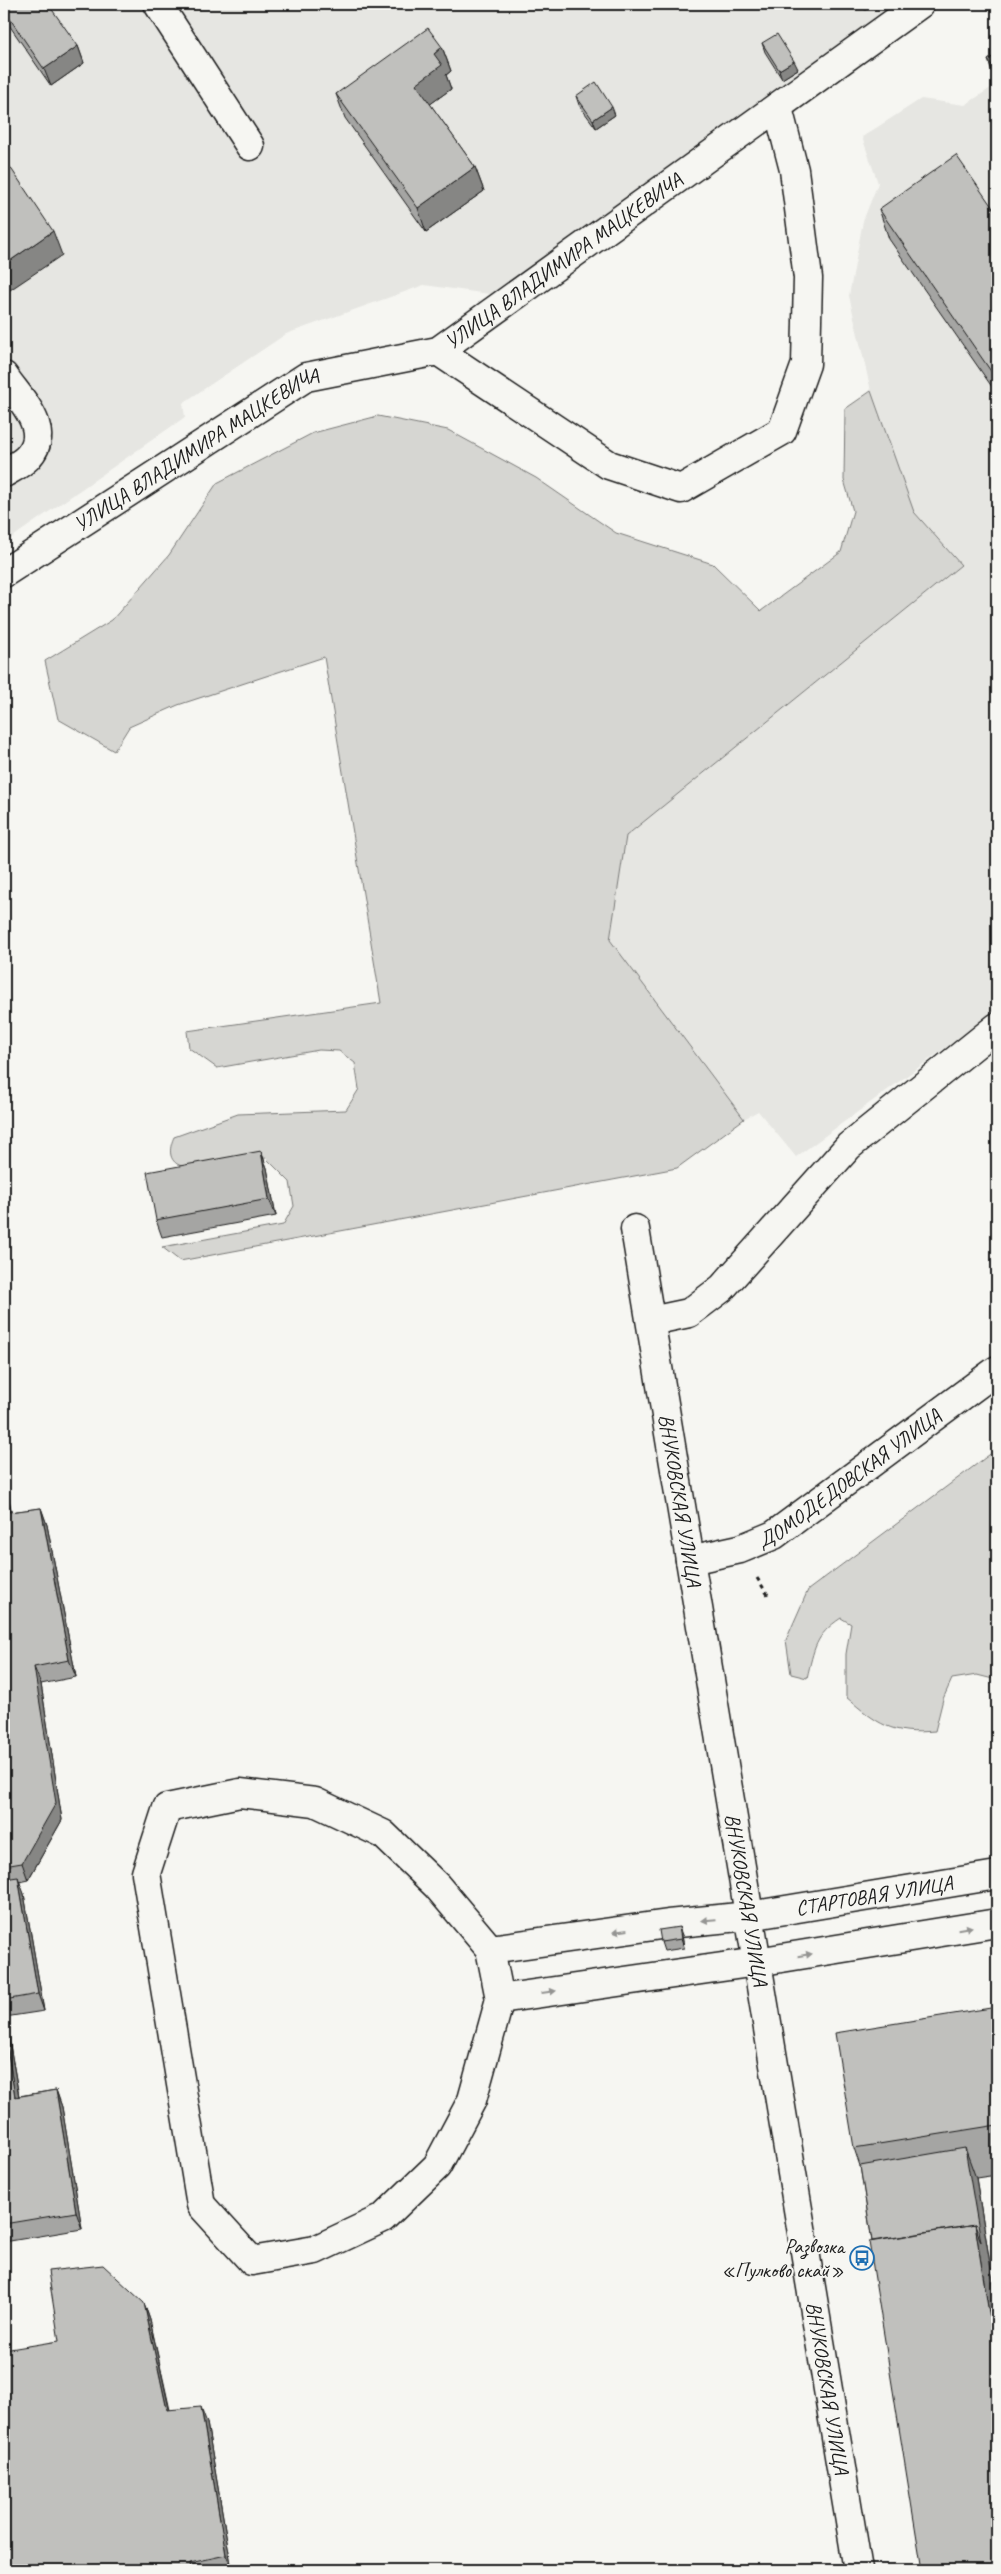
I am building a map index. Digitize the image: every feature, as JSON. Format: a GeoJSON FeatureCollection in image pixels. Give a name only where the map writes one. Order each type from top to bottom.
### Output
{"type":"FeatureCollection","features":[{"type":"Feature","properties":{"kind":"street"},"geometry":{"type":"LineString","coordinates":[[158,4],[250,146]]}},
{"type":"Feature","properties":{"kind":"street","name":"УЛИЦА ВЛАДИМИРА МАЦКЕВИЧА"},"geometry":{"type":"LineString","coordinates":[[4,573],[306,376],[438,350],[778,108],[920,4]]}},
{"type":"Feature","properties":{"kind":"street"},"geometry":{"type":"LineString","coordinates":[[438,350],[609,465],[681,489],[782,431],[806,364],[808,278],[794,170],[778,108]]}},
{"type":"Feature","properties":{"kind":"street"},"geometry":{"type":"LineString","coordinates":[[4,376],[37,422],[38,440],[27,458],[4,473]]}},
{"type":"Feature","properties":{"kind":"street"},"geometry":{"type":"LineString","coordinates":[[651,1321],[689,1313],[722,1288],[849,1146],[997,1028]]}},
{"type":"Feature","properties":{"kind":"street","name":"ВНУКОВСКАЯ УЛИЦА"},"geometry":{"type":"LineString","coordinates":[[635,1229],[858,2570]]}},
{"type":"Feature","properties":{"kind":"street","name":"ДОМОДЕДОВСКАЯ УЛИЦА"},"geometry":{"type":"LineString","coordinates":[[690,1560],[740,1549],[774,1536],[997,1370]]}},
{"type":"Feature","properties":{"kind":"street"},"geometry":{"type":"LineString","coordinates":[[240,1793],[315,1802],[383,1834],[437,1886],[490,1949],[500,1998],[472,2100],[437,2166],[383,2218],[315,2250],[252,2261],[201,2206],[146,1873],[167,1808],[240,1793]]}},
{"type":"Feature","properties":{"kind":"street","name":"СТАРТОВАЯ УЛИЦА"},"geometry":{"type":"LineString","coordinates":[[490,1949],[668,1924],[749,1916],[997,1875]]}},
{"type":"Feature","properties":{"kind":"street"},"geometry":{"type":"LineString","coordinates":[[500,1998],[757,1962],[997,1923]]}},
{"type":"Feature","properties":{"kind":"shaded area"},"geometry":{"type":"Polygon","coordinates":[[[4,4],[907,4],[496,295],[424,285],[286,334],[183,403],[185,417],[4,543],[4,4]]]}},
{"type":"Feature","properties":{"kind":"shaded area"},"geometry":{"type":"Polygon","coordinates":[[[997,84],[997,1010],[796,1157],[758,1111],[744,1119],[610,940],[626,836],[961,565],[914,512],[871,391],[849,296],[863,221],[878,183],[862,137],[921,99],[965,105],[997,84]]]}},
{"type":"Feature","properties":{"kind":"shaded area"},"geometry":{"type":"Polygon","coordinates":[[[871,391],[914,512],[961,565],[626,836],[610,940],[744,1119],[677,1168],[180,1261],[162,1247],[283,1225],[294,1206],[290,1182],[266,1158],[186,1167],[179,1165],[171,1156],[171,1144],[174,1137],[238,1114],[346,1110],[359,1089],[355,1063],[339,1051],[319,1050],[217,1068],[189,1048],[187,1031],[381,1003],[324,657],[178,705],[129,727],[114,751],[58,719],[45,661],[112,620],[169,555],[217,483],[313,433],[378,416],[448,430],[536,478],[616,533],[713,564],[761,611],[841,552],[853,511],[844,480],[845,409],[871,391]]]}},
{"type":"Feature","properties":{"kind":"shaded area"},"geometry":{"type":"Polygon","coordinates":[[[997,1449],[997,1680],[977,1675],[952,1679],[943,1699],[935,1731],[907,1731],[886,1726],[846,1697],[846,1654],[851,1624],[841,1618],[826,1630],[817,1644],[807,1678],[791,1674],[786,1640],[808,1590],[997,1449]]]}},
{"type":"Feature","properties":{"kind":"building"},"geometry":{"type":"Polygon","coordinates":[[[9,4],[48,4],[78,46],[44,69],[4,10],[4,7],[9,4]]]}},
{"type":"Feature","properties":{"kind":"building"},"geometry":{"type":"Polygon","coordinates":[[[428,28],[442,47],[434,54],[442,65],[416,84],[475,167],[418,208],[336,94],[428,28]]]}},
{"type":"Feature","properties":{"kind":"building"},"geometry":{"type":"Polygon","coordinates":[[[777,34],[794,61],[779,70],[762,43],[777,34]]]}},
{"type":"Feature","properties":{"kind":"building"},"geometry":{"type":"Polygon","coordinates":[[[997,54],[997,72],[988,60],[997,54]]]}},
{"type":"Feature","properties":{"kind":"building"},"geometry":{"type":"Polygon","coordinates":[[[596,82],[612,107],[593,120],[576,96],[596,82]]]}},
{"type":"Feature","properties":{"kind":"building"},"geometry":{"type":"Polygon","coordinates":[[[956,155],[997,214],[997,380],[879,209],[956,155]]]}},
{"type":"Feature","properties":{"kind":"building"},"geometry":{"type":"Polygon","coordinates":[[[4,158],[53,231],[4,265],[4,158]]]}},
{"type":"Feature","properties":{"kind":"building"},"geometry":{"type":"Polygon","coordinates":[[[261,1151],[269,1199],[156,1220],[147,1172],[261,1151]]]}},
{"type":"Feature","properties":{"kind":"building"},"geometry":{"type":"Polygon","coordinates":[[[4,1488],[9,1512],[41,1508],[69,1660],[34,1667],[56,1803],[22,1863],[4,1866],[4,1488]]]}},
{"type":"Feature","properties":{"kind":"building"},"geometry":{"type":"Polygon","coordinates":[[[18,1877],[38,1994],[4,2000],[4,1879],[18,1877]]]}},
{"type":"Feature","properties":{"kind":"building"},"geometry":{"type":"Polygon","coordinates":[[[679,1927],[681,1939],[661,1942],[659,1930],[679,1927]]]}},
{"type":"Feature","properties":{"kind":"building"},"geometry":{"type":"Polygon","coordinates":[[[997,2007],[997,2125],[854,2148],[835,2033],[997,2007]]]}},
{"type":"Feature","properties":{"kind":"building"},"geometry":{"type":"Polygon","coordinates":[[[4,2028],[15,2097],[56,2090],[76,2212],[4,2224],[4,2028]]]}},
{"type":"Feature","properties":{"kind":"building"},"geometry":{"type":"Polygon","coordinates":[[[965,2148],[981,2242],[975,2225],[872,2241],[860,2166],[965,2148]]]}},
{"type":"Feature","properties":{"kind":"building"},"geometry":{"type":"Polygon","coordinates":[[[975,2225],[997,2364],[997,2570],[922,2570],[869,2242],[975,2225]]]}},
{"type":"Feature","properties":{"kind":"building"},"geometry":{"type":"Polygon","coordinates":[[[103,2265],[144,2303],[167,2410],[201,2407],[226,2555],[190,2563],[191,2570],[4,2570],[4,2350],[59,2341],[48,2271],[103,2265]]]}},
{"type":"Feature","properties":{"kind":"place","name":"Развозка «Пулково скай»"},"geometry":{"type":"Point","coordinates":[862,2258]}}]}
